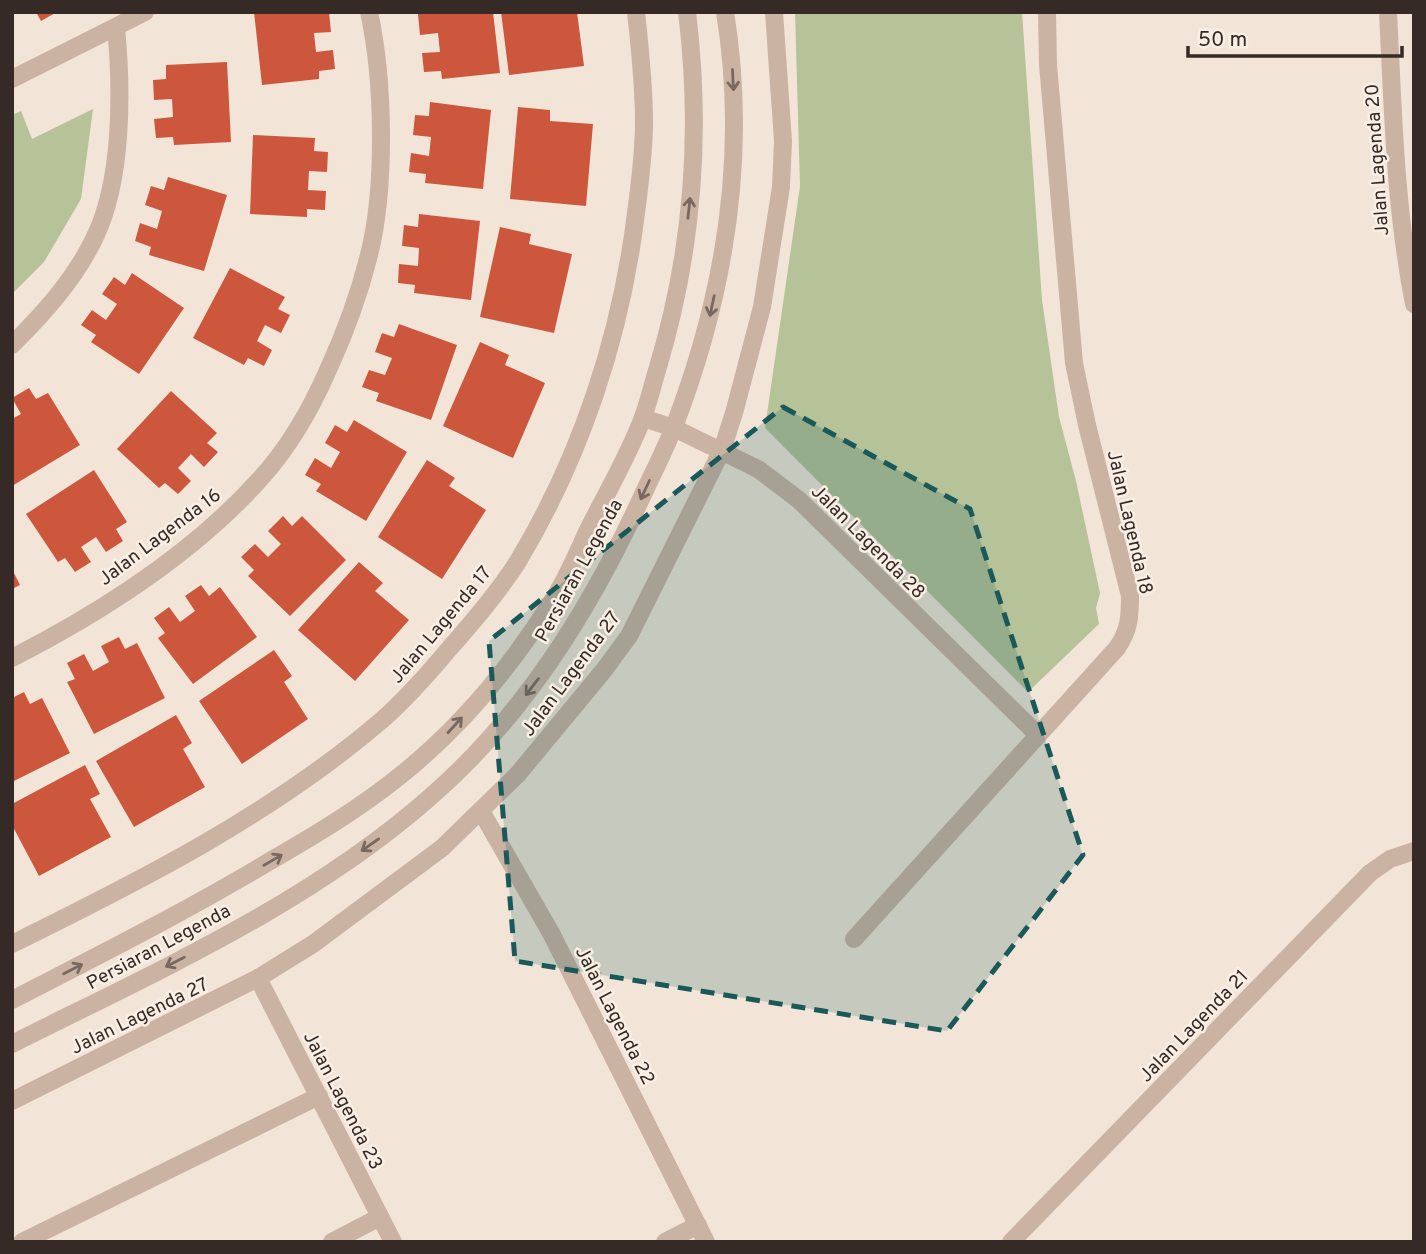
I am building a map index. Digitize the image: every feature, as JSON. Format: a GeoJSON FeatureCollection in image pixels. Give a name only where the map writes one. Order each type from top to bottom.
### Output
{"type":"FeatureCollection","features":[{"type":"Feature","properties":{"kind":"street"},"geometry":{"type":"LineString","coordinates":[[12,79],[145,12]]}},
{"type":"Feature","properties":{"kind":"street","name":"Jalan Lagenda 16"},"geometry":{"type":"LineString","coordinates":[[12,658],[136,584],[228,513],[262,477],[293,437],[317,394],[338,348],[370,253],[380,154],[380,105],[369,12]]}},
{"type":"Feature","properties":{"kind":"street","name":"Jalan Lagenda 17"},"geometry":{"type":"LineString","coordinates":[[12,944],[216,838],[312,776],[382,720],[421,682],[481,612],[516,563],[564,473],[594,398],[619,313],[627,275],[642,162],[642,85],[636,12]]}},
{"type":"Feature","properties":{"kind":"street","name":"Persiaran Legenda"},"geometry":{"type":"LineString","coordinates":[[12,1000],[192,907],[300,844],[360,805],[401,775],[445,737],[520,648],[555,596],[643,418],[673,318],[694,166],[695,106],[687,12]]}},
{"type":"Feature","properties":{"kind":"street","name":"Persiaran Legenda"},"geometry":{"type":"LineString","coordinates":[[12,1045],[212,943],[324,877],[389,831],[455,775],[512,712],[547,667],[584,611],[624,535],[674,428],[709,322],[726,239],[733,178],[735,109],[732,57],[725,12]]}},
{"type":"Feature","properties":{"kind":"street","name":"Jalan Lagenda 27"},"geometry":{"type":"LineString","coordinates":[[12,1101],[258,978],[313,944],[421,864],[442,848],[518,774],[629,636],[722,450],[762,307],[781,187],[783,141],[774,12]]}},
{"type":"Feature","properties":{"kind":"street","name":"Jalan Lagenda 18"},"geometry":{"type":"LineString","coordinates":[[854,939],[1118,648],[1130,618],[1130,596],[1074,363],[1048,65],[1047,12]]}},
{"type":"Feature","properties":{"kind":"street","name":"Jalan Lagenda 20"},"geometry":{"type":"LineString","coordinates":[[1388,12],[1397,172],[1405,255],[1414,304]]}},
{"type":"Feature","properties":{"kind":"street"},"geometry":{"type":"LineString","coordinates":[[12,345],[58,296],[96,237],[110,192],[120,127],[120,72],[116,27]]}},
{"type":"Feature","properties":{"kind":"street","name":"Jalan Lagenda 28"},"geometry":{"type":"LineString","coordinates":[[643,418],[674,428],[722,450],[758,469],[799,500],[1038,735]]}},
{"type":"Feature","properties":{"kind":"street","name":"Jalan Lagenda 22"},"geometry":{"type":"LineString","coordinates":[[481,811],[551,933],[702,1234]]}},
{"type":"Feature","properties":{"kind":"street","name":"Jalan Lagenda 21"},"geometry":{"type":"LineString","coordinates":[[1011,1242],[1370,873],[1390,859],[1414,851]]}},
{"type":"Feature","properties":{"kind":"street","name":"Jalan Lagenda 23"},"geometry":{"type":"LineString","coordinates":[[258,978],[393,1242]]}},
{"type":"Feature","properties":{"kind":"street"},"geometry":{"type":"LineString","coordinates":[[22,1242],[318,1096]]}},
{"type":"Feature","properties":{"kind":"street"},"geometry":{"type":"LineString","coordinates":[[332,1242],[380,1217]]}},
{"type":"Feature","properties":{"kind":"street"},"geometry":{"type":"LineString","coordinates":[[665,1242],[702,1234]]}},
{"type":"Feature","properties":{"kind":"highlighted area"},"geometry":{"type":"Polygon","coordinates":[[[783,407],[970,509],[1083,855],[947,1031],[515,961],[489,641],[783,407]]]}},
{"type":"Feature","properties":{"kind":"green space"},"geometry":{"type":"Polygon","coordinates":[[[795,12],[1022,12],[1042,300],[1059,417],[1100,593],[1096,608],[1099,624],[1028,692],[765,428],[800,186],[795,12]]]}},
{"type":"Feature","properties":{"kind":"green space"},"geometry":{"type":"Polygon","coordinates":[[[93,109],[81,199],[44,262],[12,294],[12,115],[21,111],[32,139],[93,109]]]}},
{"type":"Feature","properties":{"kind":"building"},"geometry":{"type":"Polygon","coordinates":[[[36,12],[57,12],[41,21],[36,12]]]}},
{"type":"Feature","properties":{"kind":"building"},"geometry":{"type":"Polygon","coordinates":[[[254,12],[329,12],[331,32],[314,33],[316,52],[333,50],[335,69],[319,71],[319,79],[262,85],[254,12]]]}},
{"type":"Feature","properties":{"kind":"building"},"geometry":{"type":"Polygon","coordinates":[[[493,12],[500,73],[442,79],[441,71],[424,72],[422,53],[440,52],[438,33],[420,35],[418,14],[493,12]]]}},
{"type":"Feature","properties":{"kind":"building"},"geometry":{"type":"Polygon","coordinates":[[[501,12],[577,12],[584,66],[509,75],[501,12]]]}},
{"type":"Feature","properties":{"kind":"building"},"geometry":{"type":"Polygon","coordinates":[[[227,62],[231,142],[174,145],[173,137],[156,138],[154,119],[173,117],[172,99],[154,100],[153,80],[166,79],[166,65],[227,62]]]}},
{"type":"Feature","properties":{"kind":"building"},"geometry":{"type":"Polygon","coordinates":[[[430,102],[491,110],[483,189],[425,183],[426,174],[409,172],[411,153],[429,156],[431,137],[413,135],[415,115],[429,116],[430,102]]]}},
{"type":"Feature","properties":{"kind":"building"},"geometry":{"type":"Polygon","coordinates":[[[518,107],[550,110],[550,121],[593,124],[586,206],[510,199],[518,107]]]}},
{"type":"Feature","properties":{"kind":"building"},"geometry":{"type":"Polygon","coordinates":[[[253,135],[315,138],[314,151],[328,152],[327,172],[309,171],[308,190],[326,191],[325,210],[307,209],[307,217],[250,214],[253,135]]]}},
{"type":"Feature","properties":{"kind":"building"},"geometry":{"type":"Polygon","coordinates":[[[168,177],[227,195],[204,271],[149,255],[151,247],[135,241],[140,223],[157,229],[162,211],[145,205],[151,186],[164,190],[168,177]]]}},
{"type":"Feature","properties":{"kind":"building"},"geometry":{"type":"Polygon","coordinates":[[[419,214],[480,221],[471,300],[414,293],[415,285],[398,283],[399,264],[418,266],[419,248],[402,246],[404,225],[418,227],[419,214]]]}},
{"type":"Feature","properties":{"kind":"building"},"geometry":{"type":"Polygon","coordinates":[[[500,227],[531,234],[529,244],[572,254],[554,333],[480,317],[500,227]]]}},
{"type":"Feature","properties":{"kind":"building"},"geometry":{"type":"Polygon","coordinates":[[[230,268],[285,297],[278,309],[290,315],[281,333],[265,325],[257,341],[272,350],[264,366],[248,358],[244,365],[193,338],[230,268]]]}},
{"type":"Feature","properties":{"kind":"building"},"geometry":{"type":"Polygon","coordinates":[[[132,273],[184,308],[139,374],[91,342],[96,335],[81,325],[92,310],[106,320],[117,304],[102,294],[114,277],[125,285],[132,273]]]}},
{"type":"Feature","properties":{"kind":"building"},"geometry":{"type":"Polygon","coordinates":[[[399,324],[457,345],[431,420],[376,401],[379,393],[362,387],[369,370],[385,375],[392,358],[375,352],[382,333],[394,337],[399,324]]]}},
{"type":"Feature","properties":{"kind":"building"},"geometry":{"type":"Polygon","coordinates":[[[480,342],[509,355],[505,365],[545,383],[513,458],[443,426],[480,342]]]}},
{"type":"Feature","properties":{"kind":"building"},"geometry":{"type":"Polygon","coordinates":[[[29,388],[36,399],[48,393],[80,445],[12,486],[12,419],[21,414],[12,398],[29,388]]]}},
{"type":"Feature","properties":{"kind":"building"},"geometry":{"type":"Polygon","coordinates":[[[171,391],[217,433],[207,443],[218,452],[204,467],[191,454],[178,468],[191,481],[178,494],[165,483],[159,488],[117,449],[171,391]]]}},
{"type":"Feature","properties":{"kind":"building"},"geometry":{"type":"Polygon","coordinates":[[[354,420],[407,452],[366,521],[316,491],[321,484],[305,475],[315,458],[331,468],[340,452],[325,443],[335,425],[347,432],[354,420]]]}},
{"type":"Feature","properties":{"kind":"building"},"geometry":{"type":"Polygon","coordinates":[[[427,460],[455,478],[449,486],[486,510],[442,579],[378,537],[427,460]]]}},
{"type":"Feature","properties":{"kind":"building"},"geometry":{"type":"Polygon","coordinates":[[[94,470],[127,522],[116,529],[123,541],[106,552],[96,537],[81,547],[91,562],[75,572],[65,558],[58,562],[26,514],[94,470]]]}},
{"type":"Feature","properties":{"kind":"building"},"geometry":{"type":"Polygon","coordinates":[[[283,516],[292,526],[302,516],[346,560],[290,616],[248,576],[254,570],[241,557],[255,544],[268,557],[281,544],[268,531],[283,516]]]}},
{"type":"Feature","properties":{"kind":"building"},"geometry":{"type":"Polygon","coordinates":[[[359,562],[383,583],[375,591],[409,620],[355,681],[298,630],[359,562]]]}},
{"type":"Feature","properties":{"kind":"building"},"geometry":{"type":"Polygon","coordinates":[[[12,569],[20,585],[12,589],[12,569]]]}},
{"type":"Feature","properties":{"kind":"building"},"geometry":{"type":"Polygon","coordinates":[[[201,585],[209,596],[220,587],[257,637],[193,684],[158,638],[165,633],[154,618],[169,607],[180,622],[195,611],[185,596],[201,585]]]}},
{"type":"Feature","properties":{"kind":"building"},"geometry":{"type":"Polygon","coordinates":[[[119,637],[125,649],[137,643],[165,698],[94,734],[67,682],[75,679],[67,663],[84,654],[93,671],[109,662],[101,646],[119,637]]]}},
{"type":"Feature","properties":{"kind":"building"},"geometry":{"type":"Polygon","coordinates":[[[274,650],[292,676],[284,682],[308,719],[242,764],[199,701],[274,650]]]}},
{"type":"Feature","properties":{"kind":"building"},"geometry":{"type":"Polygon","coordinates":[[[24,692],[30,704],[42,698],[70,753],[12,782],[12,698],[24,692]]]}},
{"type":"Feature","properties":{"kind":"building"},"geometry":{"type":"Polygon","coordinates":[[[176,715],[192,743],[183,749],[205,787],[134,827],[96,761],[176,715]]]}},
{"type":"Feature","properties":{"kind":"building"},"geometry":{"type":"Polygon","coordinates":[[[85,765],[100,794],[90,799],[111,837],[39,876],[12,825],[12,804],[85,765]]]}}]}
